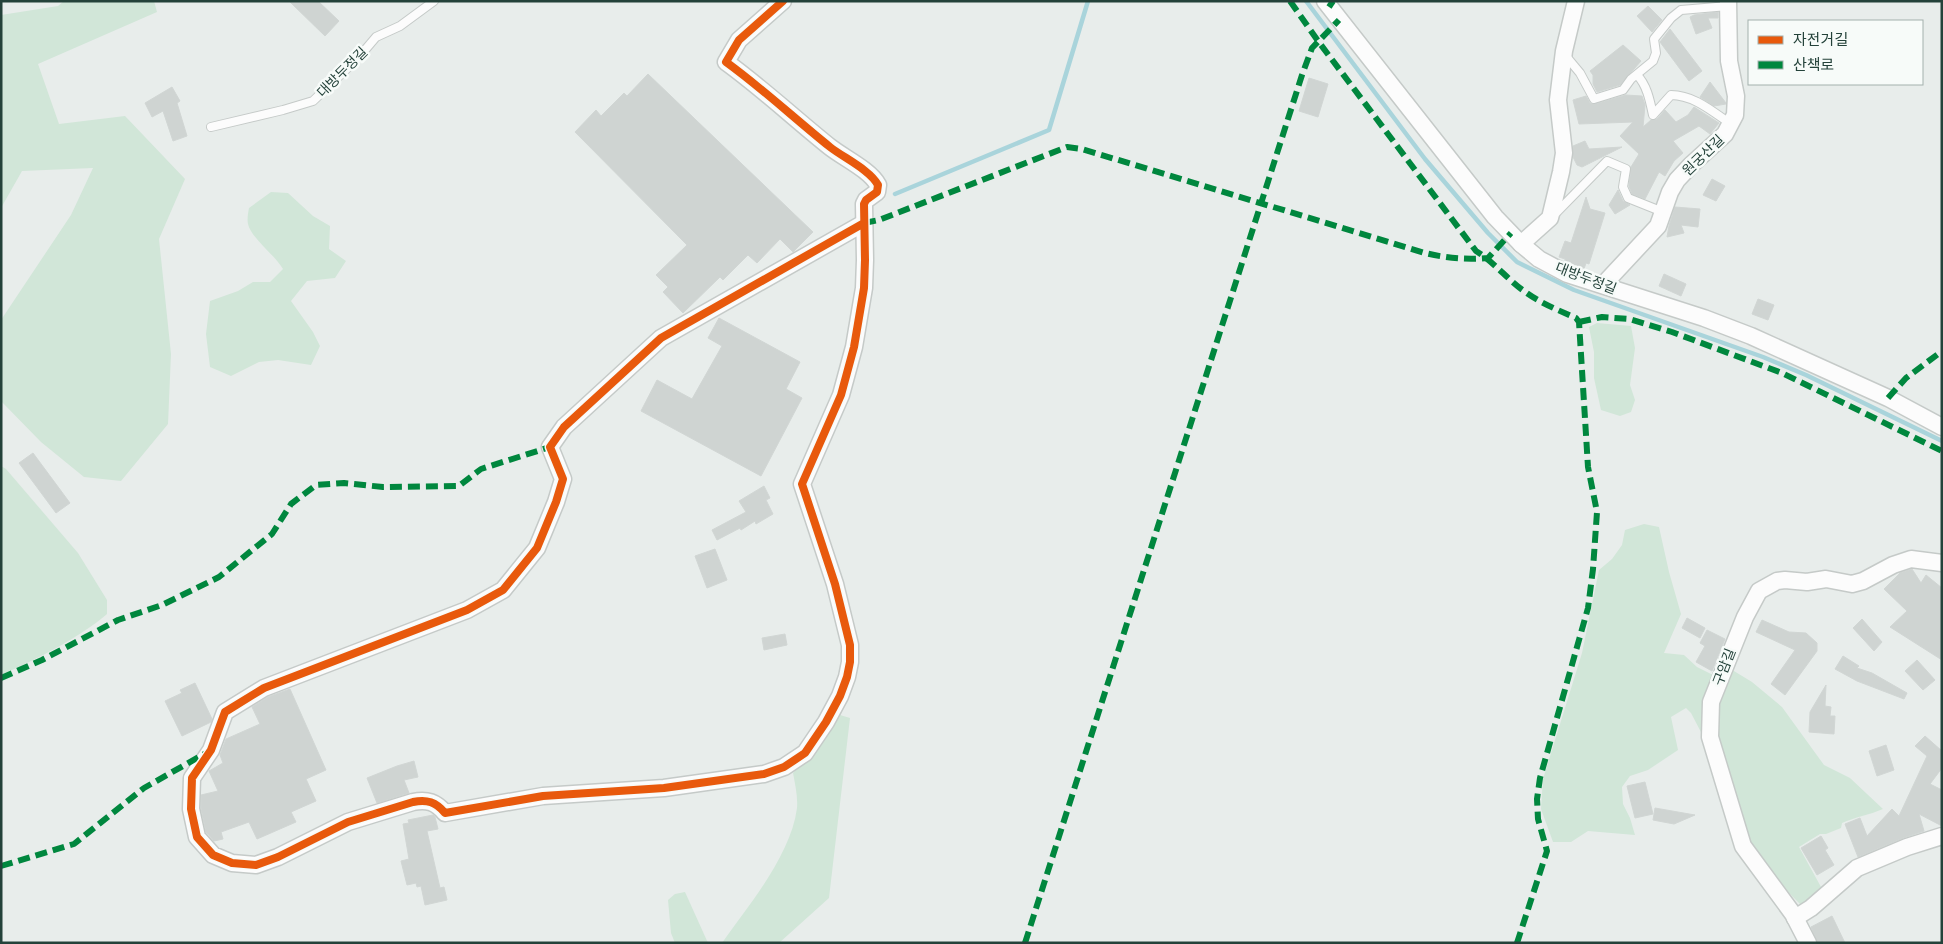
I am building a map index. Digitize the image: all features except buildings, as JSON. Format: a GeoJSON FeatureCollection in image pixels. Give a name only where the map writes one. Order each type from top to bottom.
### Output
{"type":"FeatureCollection","features":[{"type":"Feature","properties":{"kind":"street"},"geometry":{"type":"LineString","coordinates":[[784,1],[739,40],[726,62],[758,85],[832,148],[875,179],[878,185],[877,192],[866,200],[864,204],[866,260],[864,288],[854,347],[841,395],[802,484],[835,584],[850,645],[848,677],[826,722],[805,753],[774,772],[664,788],[543,796],[445,813],[434,802],[421,800],[348,822],[278,857],[256,864],[232,864],[213,855],[206,848],[197,837],[191,809],[192,778],[211,750],[226,712],[264,688],[467,610],[503,590],[537,548],[556,502],[563,479],[550,447],[564,427],[661,338],[864,224]]}},
{"type":"Feature","properties":{"kind":"street","name":"대방두정길"},"geometry":{"type":"LineString","coordinates":[[1325,1],[1495,217],[1521,244],[1539,258],[1567,274],[1704,318],[1751,336],[1888,398],[1942,427]]}},
{"type":"Feature","properties":{"kind":"street"},"geometry":{"type":"LineString","coordinates":[[1521,244],[1550,218],[1561,172],[1564,153],[1558,100],[1564,54],[1576,1]]}},
{"type":"Feature","properties":{"kind":"street","name":"원궁산길"},"geometry":{"type":"LineString","coordinates":[[1603,285],[1658,226],[1670,192],[1677,180],[1725,134],[1736,115],[1736,96],[1729,60],[1728,3]]}},
{"type":"Feature","properties":{"kind":"street","name":"구암길"},"geometry":{"type":"LineString","coordinates":[[1808,943],[1795,918],[1743,846],[1710,737],[1711,702],[1732,645],[1759,591],[1777,581],[1807,582],[1826,579],[1852,584],[1863,581],[1893,565],[1911,559],[1942,563]]}},
{"type":"Feature","properties":{"kind":"street"},"geometry":{"type":"LineString","coordinates":[[1795,918],[1811,908],[1857,868],[1907,847],[1942,836]]}},
{"type":"Feature","properties":{"kind":"lane","name":"대방두정길"},"geometry":{"type":"LineString","coordinates":[[211,127],[313,101],[359,57],[376,37],[400,26],[434,1]]}},
{"type":"Feature","properties":{"kind":"lane"},"geometry":{"type":"LineString","coordinates":[[1564,54],[1580,73],[1594,99],[1623,90],[1631,79],[1653,62],[1656,53],[1654,39],[1671,18],[1681,10],[1728,3]]}},
{"type":"Feature","properties":{"kind":"lane"},"geometry":{"type":"LineString","coordinates":[[1637,75],[1643,80],[1653,115],[1671,95],[1682,95],[1693,99],[1731,124]]}},
{"type":"Feature","properties":{"kind":"lane"},"geometry":{"type":"LineString","coordinates":[[1550,218],[1607,161],[1626,169],[1623,187],[1628,198],[1663,212]]}},
{"type":"Feature","properties":{"kind":"green space"},"geometry":{"type":"Polygon","coordinates":[[[64,1],[154,1],[157,12],[38,64],[59,124],[125,116],[185,179],[159,239],[171,354],[168,424],[121,481],[84,477],[41,442],[1,401],[1,320],[71,215],[93,168],[22,171],[1,208],[1,15],[58,6],[64,1]]]}},
{"type":"Feature","properties":{"kind":"green space"},"geometry":{"type":"Polygon","coordinates":[[[271,192],[288,193],[313,216],[330,226],[329,249],[346,261],[335,278],[307,281],[291,301],[313,332],[320,346],[311,365],[278,360],[259,362],[231,376],[210,367],[206,334],[210,301],[238,291],[253,282],[270,282],[283,269],[258,241],[248,222],[249,208],[271,192]]]}},
{"type":"Feature","properties":{"kind":"green space"},"geometry":{"type":"Polygon","coordinates":[[[1597,323],[1631,326],[1635,348],[1630,385],[1635,400],[1631,412],[1620,416],[1601,410],[1594,378],[1594,352],[1589,327],[1597,323]]]}},
{"type":"Feature","properties":{"kind":"green space"},"geometry":{"type":"Polygon","coordinates":[[[1,466],[6,469],[78,553],[107,600],[107,614],[70,640],[1,675],[1,466]]]}},
{"type":"Feature","properties":{"kind":"green space"},"geometry":{"type":"Polygon","coordinates":[[[1644,524],[1659,527],[1681,614],[1664,653],[1684,655],[1697,667],[1715,676],[1729,668],[1752,682],[1782,707],[1824,765],[1850,778],[1883,809],[1842,823],[1841,828],[1826,834],[1820,834],[1799,847],[1821,887],[1811,901],[1801,905],[1772,876],[1748,847],[1703,736],[1691,713],[1686,708],[1671,717],[1678,750],[1648,770],[1630,776],[1622,787],[1623,804],[1635,835],[1588,831],[1571,842],[1553,842],[1541,809],[1543,779],[1582,653],[1599,570],[1612,559],[1622,545],[1625,530],[1644,524]]]}},
{"type":"Feature","properties":{"kind":"green space"},"geometry":{"type":"Polygon","coordinates":[[[840,715],[850,718],[829,898],[779,943],[722,943],[756,896],[787,844],[797,808],[793,773],[822,742],[840,715]]]}},
{"type":"Feature","properties":{"kind":"green space"},"geometry":{"type":"Polygon","coordinates":[[[685,892],[708,943],[675,943],[671,933],[668,900],[675,894],[685,892]]]}},
{"type":"Feature","properties":{"kind":"waterway"},"geometry":{"type":"LineString","coordinates":[[895,194],[1049,130],[1088,1]]}},
{"type":"Feature","properties":{"kind":"waterway"},"geometry":{"type":"LineString","coordinates":[[1306,1],[1425,159],[1488,233],[1517,262],[1574,290],[1763,357],[1806,375],[1942,441]]}},
{"type":"Feature","properties":{"kind":"marked path"},"geometry":{"type":"LineString","coordinates":[[1290,1],[1476,251],[1530,295],[1576,318],[1579,322],[1588,467],[1597,512],[1593,569],[1588,608],[1540,778],[1537,799],[1538,819],[1547,851],[1517,943]]}},
{"type":"Feature","properties":{"kind":"marked path"},"geometry":{"type":"LineString","coordinates":[[1329,7],[1333,1]]}},
{"type":"Feature","properties":{"kind":"marked path"},"geometry":{"type":"LineString","coordinates":[[1025,943],[1302,75],[1312,48],[1339,20]]}},
{"type":"Feature","properties":{"kind":"marked path"},"geometry":{"type":"LineString","coordinates":[[864,223],[879,220],[1067,147],[1082,149],[1433,255],[1464,259],[1488,258],[1511,233]]}},
{"type":"Feature","properties":{"kind":"marked path"},"geometry":{"type":"LineString","coordinates":[[1579,322],[1602,317],[1629,319],[1672,332],[1782,373],[1942,451]]}},
{"type":"Feature","properties":{"kind":"marked path"},"geometry":{"type":"LineString","coordinates":[[1888,398],[1906,378],[1942,351]]}},
{"type":"Feature","properties":{"kind":"marked path"},"geometry":{"type":"LineString","coordinates":[[1,678],[42,660],[118,620],[162,605],[219,577],[272,534],[291,504],[316,485],[344,483],[383,487],[459,486],[481,469],[550,447]]}},
{"type":"Feature","properties":{"kind":"marked path"},"geometry":{"type":"LineString","coordinates":[[1,866],[74,844],[144,788],[206,753]]}},
{"type":"Feature","properties":{"kind":"cycle path"},"geometry":{"type":"LineString","coordinates":[[783,1],[739,40],[726,62],[753,82],[830,147],[863,169],[878,185],[877,192],[866,200],[864,204],[865,260],[864,288],[854,347],[841,395],[802,484],[835,584],[850,645],[850,662],[847,677],[840,696],[826,722],[805,753],[784,767],[764,774],[664,788],[543,796],[445,813],[431,802],[418,801],[348,822],[278,857],[256,865],[232,863],[213,855],[197,837],[191,809],[192,778],[211,750],[225,712],[264,688],[467,610],[503,590],[537,548],[556,502],[563,479],[550,447],[564,427],[661,338],[864,223]]}}]}
